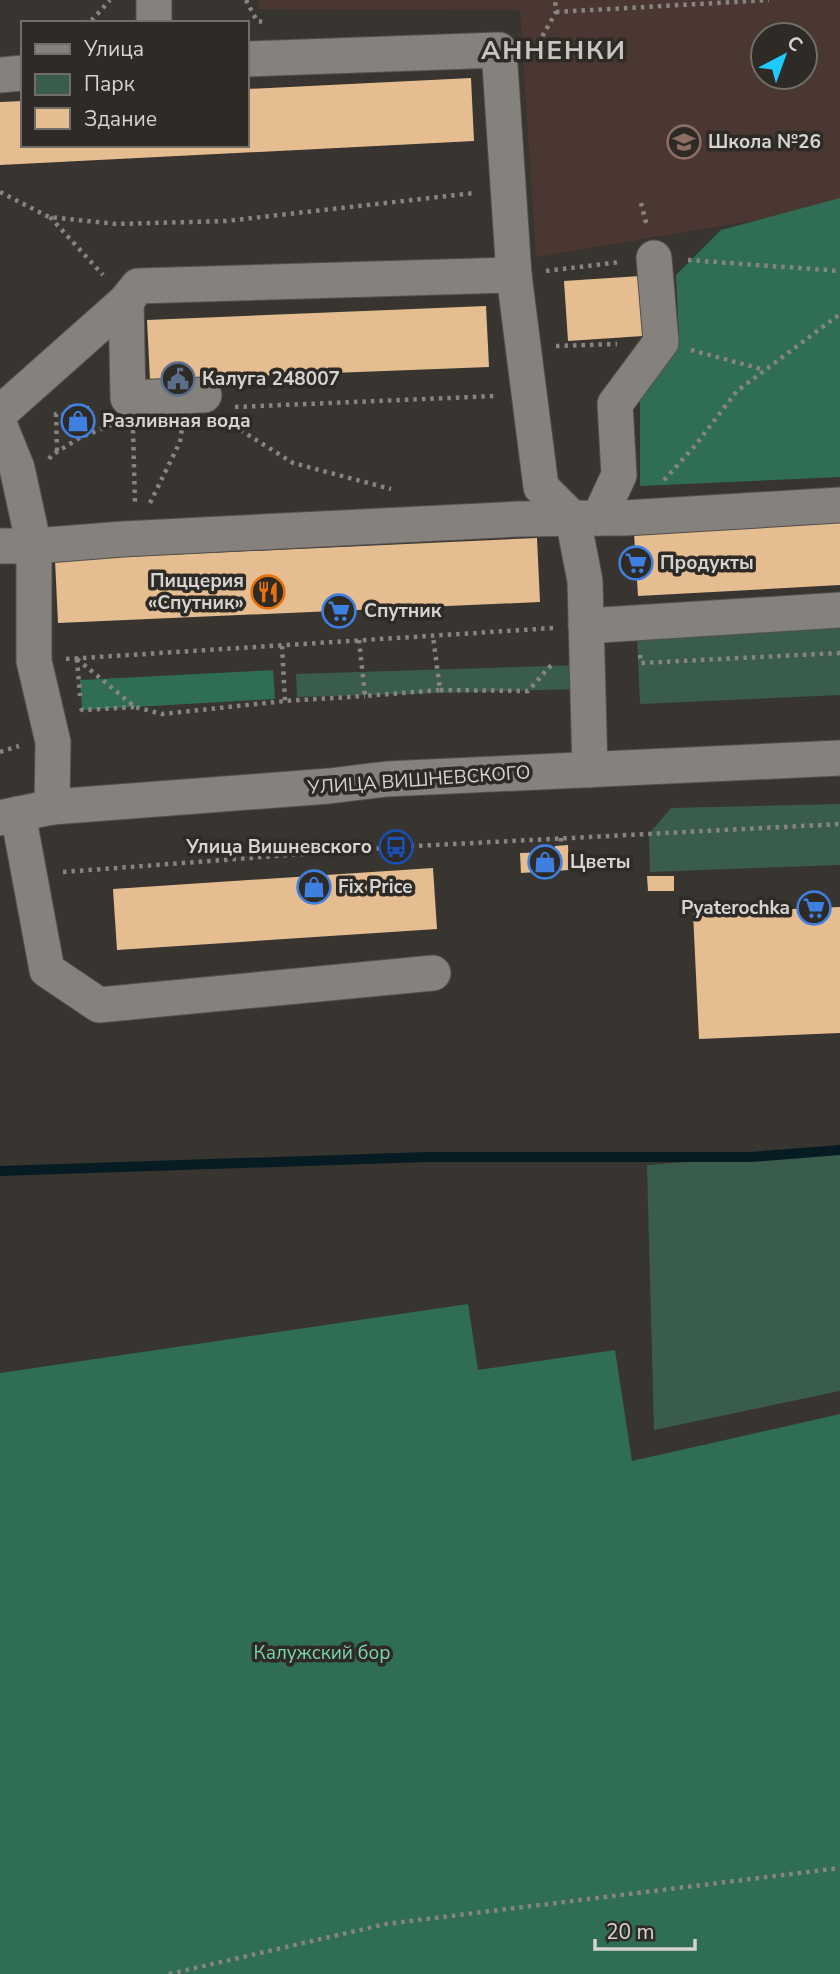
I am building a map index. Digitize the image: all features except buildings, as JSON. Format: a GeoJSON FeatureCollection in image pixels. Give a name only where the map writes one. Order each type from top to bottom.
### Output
{"type":"FeatureCollection","features":[{"type":"Feature","properties":{"kind":"street"},"geometry":{"type":"LineString","coordinates":[[154,0],[154,21]]}},
{"type":"Feature","properties":{"kind":"street"},"geometry":{"type":"LineString","coordinates":[[248,59],[499,50],[514,275],[541,487],[599,518]]}},
{"type":"Feature","properties":{"kind":"street"},"geometry":{"type":"LineString","coordinates":[[0,75],[21,73]]}},
{"type":"Feature","properties":{"kind":"street"},"geometry":{"type":"LineString","coordinates":[[590,770],[585,581],[599,518],[619,475],[615,404],[660,342],[654,258]]}},
{"type":"Feature","properties":{"kind":"street"},"geometry":{"type":"LineString","coordinates":[[0,413],[126,301],[138,286],[514,275]]}},
{"type":"Feature","properties":{"kind":"street"},"geometry":{"type":"LineString","coordinates":[[126,301],[128,398],[138,403],[199,400]]}},
{"type":"Feature","properties":{"kind":"street"},"geometry":{"type":"LineString","coordinates":[[0,426],[17,468],[11,494],[34,661],[52,742],[52,807]]}},
{"type":"Feature","properties":{"kind":"street"},"geometry":{"type":"LineString","coordinates":[[17,546],[123,538],[840,505]]}},
{"type":"Feature","properties":{"kind":"street"},"geometry":{"type":"LineString","coordinates":[[586,626],[840,610]]}},
{"type":"Feature","properties":{"kind":"street","name":"УЛИЦА ВИШНЕВСКОГО"},"geometry":{"type":"LineString","coordinates":[[9,816],[52,807],[329,786],[387,779],[840,758]]}},
{"type":"Feature","properties":{"kind":"street"},"geometry":{"type":"LineString","coordinates":[[9,816],[30,874],[47,970],[99,1005],[433,973]]}},
{"type":"Feature","properties":{"kind":"path"},"geometry":{"type":"LineString","coordinates":[[88,21],[110,0]]}},
{"type":"Feature","properties":{"kind":"path"},"geometry":{"type":"LineString","coordinates":[[499,50],[535,51],[556,12],[555,0]]}},
{"type":"Feature","properties":{"kind":"path"},"geometry":{"type":"LineString","coordinates":[[556,12],[769,0]]}},
{"type":"Feature","properties":{"kind":"path"},"geometry":{"type":"LineString","coordinates":[[0,192],[49,216],[116,225],[226,222],[508,189]]}},
{"type":"Feature","properties":{"kind":"path"},"geometry":{"type":"LineString","coordinates":[[49,216],[126,301]]}},
{"type":"Feature","properties":{"kind":"path"},"geometry":{"type":"LineString","coordinates":[[599,518],[641,505],[694,447],[737,391],[840,314]]}},
{"type":"Feature","properties":{"kind":"path"},"geometry":{"type":"LineString","coordinates":[[199,400],[529,394]]}},
{"type":"Feature","properties":{"kind":"path"},"geometry":{"type":"LineString","coordinates":[[199,400],[293,463],[396,490]]}},
{"type":"Feature","properties":{"kind":"path"},"geometry":{"type":"LineString","coordinates":[[123,538],[136,527],[167,472],[199,400]]}},
{"type":"Feature","properties":{"kind":"path"},"geometry":{"type":"LineString","coordinates":[[11,494],[52,455],[81,437],[115,424],[138,403]]}},
{"type":"Feature","properties":{"kind":"path"},"geometry":{"type":"LineString","coordinates":[[123,538],[136,502],[138,403]]}},
{"type":"Feature","properties":{"kind":"path"},"geometry":{"type":"LineString","coordinates":[[57,452],[56,414],[68,415]]}},
{"type":"Feature","properties":{"kind":"path"},"geometry":{"type":"LineString","coordinates":[[635,623],[640,663],[840,653]]}},
{"type":"Feature","properties":{"kind":"path"},"geometry":{"type":"LineString","coordinates":[[34,661],[586,626]]}},
{"type":"Feature","properties":{"kind":"path"},"geometry":{"type":"LineString","coordinates":[[76,658],[82,710],[135,707],[162,714],[285,701],[440,690],[528,691],[586,626]]}},
{"type":"Feature","properties":{"kind":"path"},"geometry":{"type":"LineString","coordinates":[[433,636],[440,690]]}},
{"type":"Feature","properties":{"kind":"path"},"geometry":{"type":"LineString","coordinates":[[359,640],[365,696]]}},
{"type":"Feature","properties":{"kind":"path"},"geometry":{"type":"LineString","coordinates":[[282,646],[285,701]]}},
{"type":"Feature","properties":{"kind":"path"},"geometry":{"type":"LineString","coordinates":[[76,658],[135,707]]}},
{"type":"Feature","properties":{"kind":"path"},"geometry":{"type":"LineString","coordinates":[[30,874],[396,847],[840,824]]}},
{"type":"Feature","properties":{"kind":"path"},"geometry":{"type":"LineString","coordinates":[[561,838],[561,846]]}},
{"type":"Feature","properties":{"kind":"path"},"geometry":{"type":"LineString","coordinates":[[169,1974],[386,1924],[840,1868]]}},
{"type":"Feature","properties":{"kind":"shaded area","name":"Школа №26"},"geometry":{"type":"Polygon","coordinates":[[[258,0],[840,0],[840,206],[536,257],[520,10],[259,9],[258,0]]]}},
{"type":"Feature","properties":{"kind":"green space"},"geometry":{"type":"Polygon","coordinates":[[[840,198],[840,477],[640,486],[640,399],[679,340],[676,275],[721,230],[840,198]]]}},
{"type":"Feature","properties":{"kind":"green space"},"geometry":{"type":"Polygon","coordinates":[[[840,625],[840,695],[640,704],[637,635],[840,625]]]}},
{"type":"Feature","properties":{"kind":"green space"},"geometry":{"type":"Polygon","coordinates":[[[581,665],[581,689],[297,697],[296,674],[581,665]]]}},
{"type":"Feature","properties":{"kind":"green space"},"geometry":{"type":"Polygon","coordinates":[[[273,670],[275,699],[82,710],[80,680],[273,670]]]}},
{"type":"Feature","properties":{"kind":"green space"},"geometry":{"type":"Polygon","coordinates":[[[840,804],[840,865],[650,872],[649,834],[671,808],[840,804]]]}},
{"type":"Feature","properties":{"kind":"green space"},"geometry":{"type":"Polygon","coordinates":[[[840,1150],[840,1391],[654,1430],[647,1165],[840,1150]]]}},
{"type":"Feature","properties":{"kind":"green space","name":"Калужский бор"},"geometry":{"type":"Polygon","coordinates":[[[468,1304],[478,1370],[615,1350],[632,1461],[840,1414],[840,1974],[0,1974],[0,1373],[468,1304]]]}},
{"type":"Feature","properties":{"kind":"waterway"},"geometry":{"type":"LineString","coordinates":[[0,1171],[427,1157],[751,1157],[840,1150]]}},
{"type":"Feature","properties":{"kind":"place","name":"Школа №26"},"geometry":{"type":"Point","coordinates":[684,142]}},
{"type":"Feature","properties":{"kind":"place","name":"Калуга 248007"},"geometry":{"type":"Point","coordinates":[178,379]}},
{"type":"Feature","properties":{"kind":"place","name":"Разливная вода"},"geometry":{"type":"Point","coordinates":[78,421]}},
{"type":"Feature","properties":{"kind":"place","name":"Продукты"},"geometry":{"type":"Point","coordinates":[636,563]}},
{"type":"Feature","properties":{"kind":"place","name":"Пиццерия «Спутник»"},"geometry":{"type":"Point","coordinates":[268,592]}},
{"type":"Feature","properties":{"kind":"place","name":"Спутник"},"geometry":{"type":"Point","coordinates":[339,611]}},
{"type":"Feature","properties":{"kind":"place","name":"Улица Вишневского"},"geometry":{"type":"Point","coordinates":[396,847]}},
{"type":"Feature","properties":{"kind":"place","name":"Цветы"},"geometry":{"type":"Point","coordinates":[545,862]}},
{"type":"Feature","properties":{"kind":"place","name":"Fix Price"},"geometry":{"type":"Point","coordinates":[314,887]}},
{"type":"Feature","properties":{"kind":"place","name":"Pyaterochka"},"geometry":{"type":"Point","coordinates":[814,908]}},
{"type":"Feature","properties":{"kind":"district","name":"АННЕНКИ"},"geometry":{"type":"Point","coordinates":[554,50]}}]}
